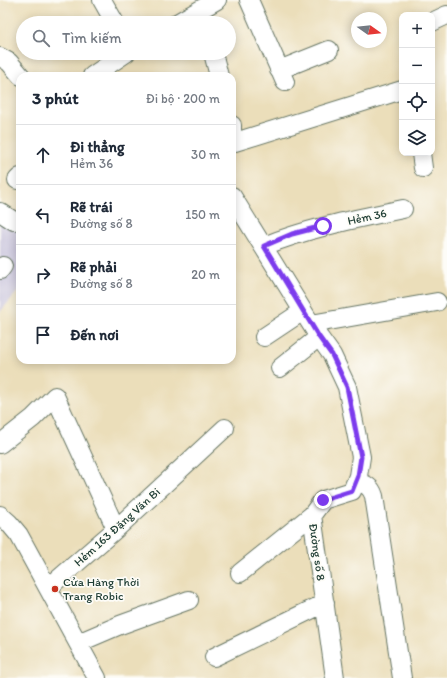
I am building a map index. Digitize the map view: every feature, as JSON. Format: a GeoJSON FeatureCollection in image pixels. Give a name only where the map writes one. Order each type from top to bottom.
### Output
{"type":"FeatureCollection","features":[{"type":"Feature","properties":{"kind":"street"},"geometry":{"type":"LineString","coordinates":[[102,0],[111,16]]}},
{"type":"Feature","properties":{"kind":"street"},"geometry":{"type":"LineString","coordinates":[[196,12],[217,0]]}},
{"type":"Feature","properties":{"kind":"street"},"geometry":{"type":"LineString","coordinates":[[249,0],[282,76],[329,50]]}},
{"type":"Feature","properties":{"kind":"street"},"geometry":{"type":"LineString","coordinates":[[435,21],[447,15]]}},
{"type":"Feature","properties":{"kind":"street"},"geometry":{"type":"LineString","coordinates":[[0,57],[9,62],[18,72]]}},
{"type":"Feature","properties":{"kind":"street"},"geometry":{"type":"LineString","coordinates":[[98,72],[116,60]]}},
{"type":"Feature","properties":{"kind":"street"},"geometry":{"type":"LineString","coordinates":[[215,60],[218,72]]}},
{"type":"Feature","properties":{"kind":"street"},"geometry":{"type":"LineString","coordinates":[[236,142],[399,91]]}},
{"type":"Feature","properties":{"kind":"street"},"geometry":{"type":"LineString","coordinates":[[236,202],[311,324],[332,355],[347,387],[361,457],[356,481],[368,485],[374,496],[402,678]]}},
{"type":"Feature","properties":{"kind":"street","name":"Hẻm 36"},"geometry":{"type":"LineString","coordinates":[[264,246],[292,234],[403,209]]}},
{"type":"Feature","properties":{"kind":"street"},"geometry":{"type":"LineString","coordinates":[[264,337],[311,324],[437,302]]}},
{"type":"Feature","properties":{"kind":"street"},"geometry":{"type":"LineString","coordinates":[[280,368],[311,324]]}},
{"type":"Feature","properties":{"kind":"street"},"geometry":{"type":"LineString","coordinates":[[0,444],[33,418],[55,396],[116,529]]}},
{"type":"Feature","properties":{"kind":"street","name":"Hẻm 163 Đặng Văn Bi"},"geometry":{"type":"LineString","coordinates":[[48,588],[116,529],[224,428]]}},
{"type":"Feature","properties":{"kind":"street","name":"Đường số 8"},"geometry":{"type":"LineString","coordinates":[[335,678],[312,515],[323,500],[352,491],[356,481]]}},
{"type":"Feature","properties":{"kind":"street"},"geometry":{"type":"LineString","coordinates":[[0,515],[10,523],[19,535],[78,643],[94,678]]}},
{"type":"Feature","properties":{"kind":"street"},"geometry":{"type":"LineString","coordinates":[[240,573],[312,515]]}},
{"type":"Feature","properties":{"kind":"street"},"geometry":{"type":"LineString","coordinates":[[78,643],[120,625],[189,600]]}},
{"type":"Feature","properties":{"kind":"street"},"geometry":{"type":"LineString","coordinates":[[214,657],[324,603]]}},
{"type":"Feature","properties":{"kind":"shaded area"},"geometry":{"type":"Polygon","coordinates":[[[0,204],[16,216],[16,294],[0,312],[0,204]]]}},
{"type":"Feature","properties":{"kind":"place","name":"Cửa Hàng Thời Trang Robic"},"geometry":{"type":"Point","coordinates":[55,589]}},
{"type":"Feature","properties":{"kind":"route"},"geometry":{"type":"LineString","coordinates":[[323,226],[292,234],[264,246],[319,337],[332,355],[347,387],[361,457],[358,476],[352,491],[323,500]]}}]}
